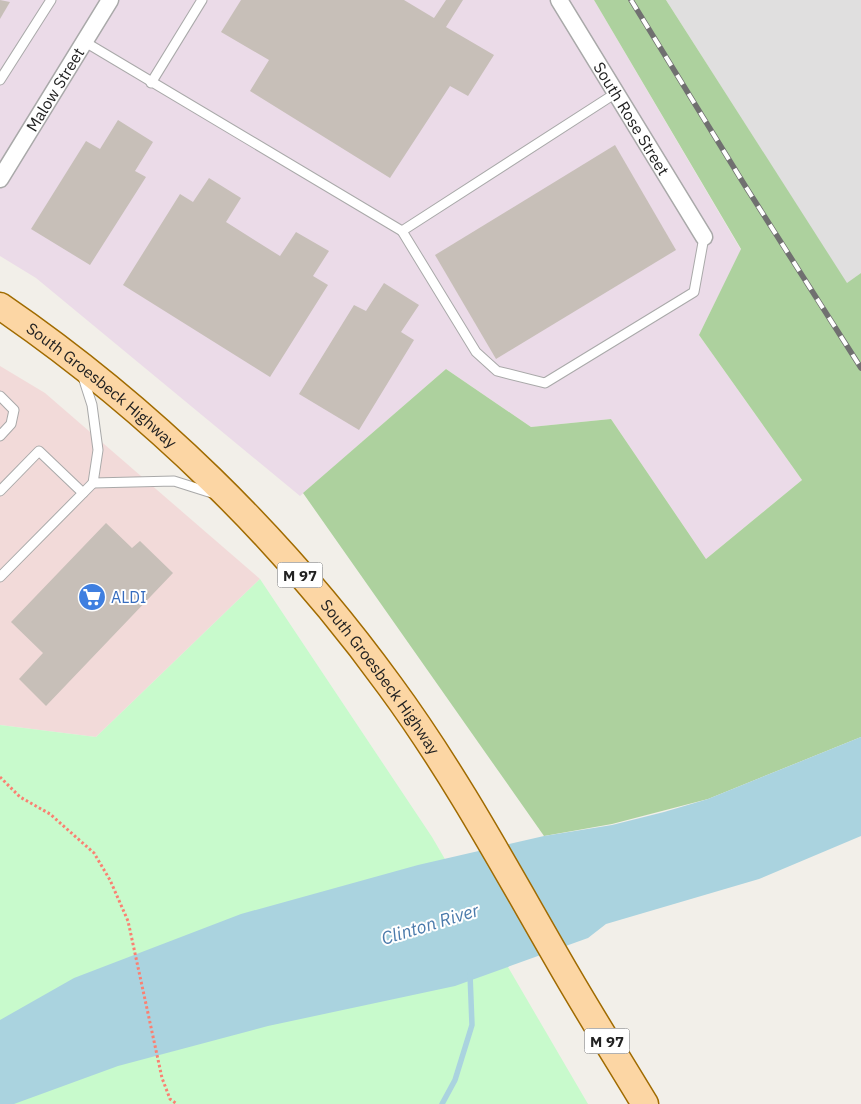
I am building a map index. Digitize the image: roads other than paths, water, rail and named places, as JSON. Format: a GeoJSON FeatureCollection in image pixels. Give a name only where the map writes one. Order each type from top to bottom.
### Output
{"type":"FeatureCollection","features":[{"type":"Feature","properties":{"kind":"main road","name":"South Groesbeck Highway"},"geometry":{"type":"LineString","coordinates":[[0,306],[50,340],[118,395],[228,498],[319,595],[364,650],[419,727],[480,824],[568,978],[645,1104]]}},
{"type":"Feature","properties":{"kind":"street","name":"Malow Street"},"geometry":{"type":"LineString","coordinates":[[0,179],[110,0]]}},
{"type":"Feature","properties":{"kind":"street","name":"South Rose Street"},"geometry":{"type":"LineString","coordinates":[[559,0],[704,237]]}},
{"type":"Feature","properties":{"kind":"lane"},"geometry":{"type":"LineString","coordinates":[[0,80],[51,0]]}},
{"type":"Feature","properties":{"kind":"lane"},"geometry":{"type":"LineString","coordinates":[[151,83],[202,0]]}},
{"type":"Feature","properties":{"kind":"lane"},"geometry":{"type":"LineString","coordinates":[[85,42],[402,231],[476,352],[497,371],[545,383],[694,292],[704,237]]}},
{"type":"Feature","properties":{"kind":"lane"},"geometry":{"type":"LineString","coordinates":[[402,231],[616,93]]}},
{"type":"Feature","properties":{"kind":"lane"},"geometry":{"type":"LineString","coordinates":[[0,577],[93,483],[98,450],[92,405],[78,362]]}},
{"type":"Feature","properties":{"kind":"lane"},"geometry":{"type":"LineString","coordinates":[[0,396],[14,410],[11,424],[0,436]]}},
{"type":"Feature","properties":{"kind":"lane"},"geometry":{"type":"LineString","coordinates":[[0,491],[39,451],[83,493]]}},
{"type":"Feature","properties":{"kind":"lane"},"geometry":{"type":"LineString","coordinates":[[93,483],[174,481],[228,498]]}},
{"type":"Feature","properties":{"kind":"water","name":"Clinton River"},"geometry":{"type":"Polygon","coordinates":[[[861,737],[861,836],[759,879],[606,924],[588,938],[455,986],[268,1026],[118,1066],[14,1104],[0,1104],[0,1020],[74,978],[241,914],[418,865],[544,836],[612,825],[708,799],[861,737]]]}},
{"type":"Feature","properties":{"kind":"waterway"},"geometry":{"type":"LineString","coordinates":[[442,1104],[455,1080],[472,1025],[470,974]]}},
{"type":"Feature","properties":{"kind":"railway"},"geometry":{"type":"LineString","coordinates":[[631,0],[744,184],[861,368]]}},
{"type":"Feature","properties":{"kind":"place","name":"ALDI"},"geometry":{"type":"Point","coordinates":[92,597]}}]}
